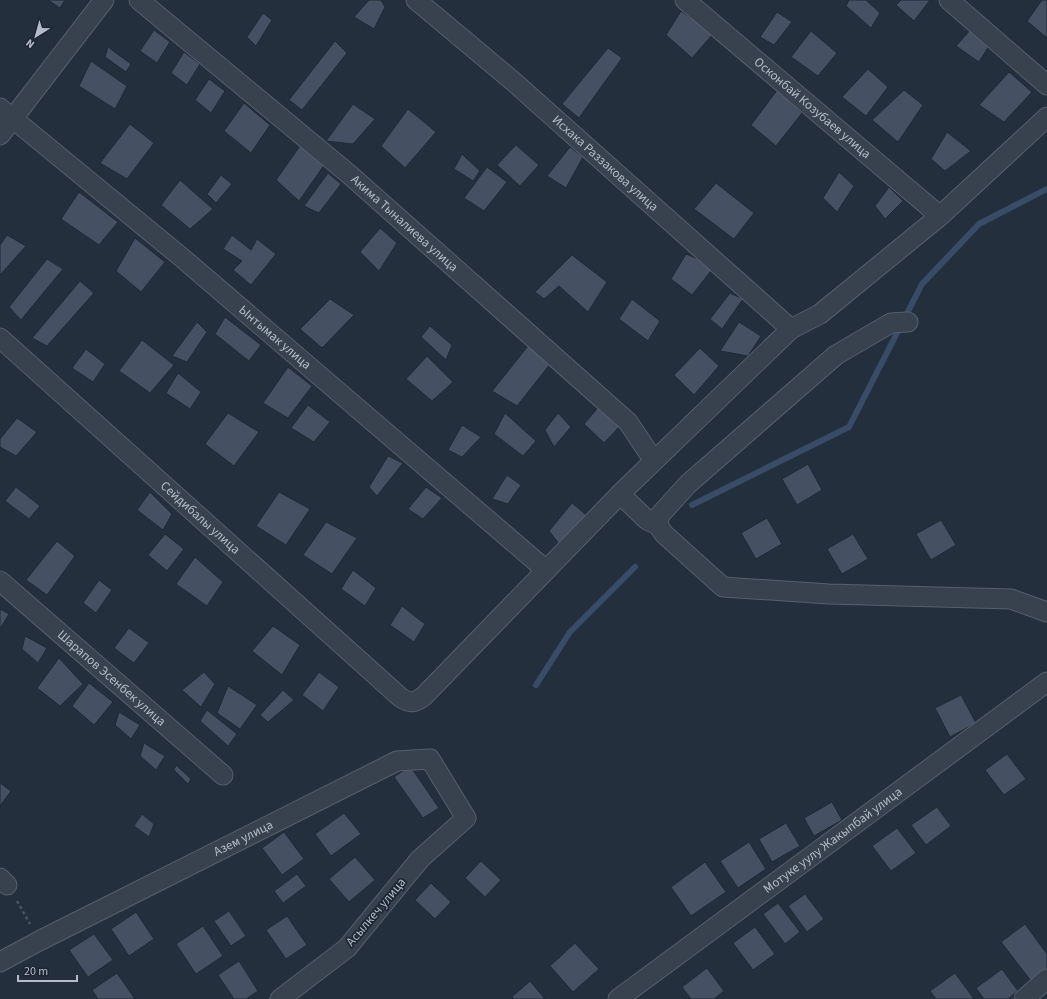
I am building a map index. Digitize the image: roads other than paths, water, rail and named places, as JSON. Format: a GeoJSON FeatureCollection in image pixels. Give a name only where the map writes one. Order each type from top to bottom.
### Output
{"type":"FeatureCollection","features":[{"type":"Feature","properties":{"kind":"street"},"geometry":{"type":"LineString","coordinates":[[0,135],[6,113],[104,0]]}},
{"type":"Feature","properties":{"kind":"street","name":"Акима Тыналиева улица"},"geometry":{"type":"LineString","coordinates":[[139,0],[350,175],[628,422],[654,461]]}},
{"type":"Feature","properties":{"kind":"street","name":"Исхака Раззакова улица"},"geometry":{"type":"LineString","coordinates":[[416,0],[514,82],[791,329]]}},
{"type":"Feature","properties":{"kind":"street","name":"Осконбай Козубаев улица"},"geometry":{"type":"LineString","coordinates":[[685,0],[940,216]]}},
{"type":"Feature","properties":{"kind":"street"},"geometry":{"type":"LineString","coordinates":[[949,0],[1047,85]]}},
{"type":"Feature","properties":{"kind":"street","name":"Ынтымак улица"},"geometry":{"type":"LineString","coordinates":[[6,113],[180,256],[546,570]]}},
{"type":"Feature","properties":{"kind":"street"},"geometry":{"type":"LineString","coordinates":[[546,570],[620,494],[791,329],[820,314],[940,216],[1047,117]]}},
{"type":"Feature","properties":{"kind":"street"},"geometry":{"type":"LineString","coordinates":[[658,525],[659,516],[688,484],[836,355],[891,323],[908,322]]}},
{"type":"Feature","properties":{"kind":"street","name":"Сейдибалы улица"},"geometry":{"type":"LineString","coordinates":[[0,338],[406,701],[413,702],[424,696],[546,570]]}},
{"type":"Feature","properties":{"kind":"street"},"geometry":{"type":"LineString","coordinates":[[620,494],[647,520],[658,525],[664,534],[723,587],[829,594],[1011,599],[1047,612]]}},
{"type":"Feature","properties":{"kind":"street","name":"Шарапов Эсенбек улица"},"geometry":{"type":"LineString","coordinates":[[0,581],[223,775]]}},
{"type":"Feature","properties":{"kind":"street","name":"Мотуке уулу Жакыпбай улица"},"geometry":{"type":"LineString","coordinates":[[618,999],[1047,682]]}},
{"type":"Feature","properties":{"kind":"street","name":"Азем улица"},"geometry":{"type":"LineString","coordinates":[[0,962],[397,761],[430,759],[466,818]]}},
{"type":"Feature","properties":{"kind":"street","name":"Асылкеч улица"},"geometry":{"type":"LineString","coordinates":[[280,999],[347,948],[420,859],[466,818]]}},
{"type":"Feature","properties":{"kind":"street"},"geometry":{"type":"LineString","coordinates":[[1024,999],[1047,979]]}},
{"type":"Feature","properties":{"kind":"waterway"},"geometry":{"type":"LineString","coordinates":[[692,505],[849,427],[922,284],[979,224],[1047,189]]}},
{"type":"Feature","properties":{"kind":"waterway"},"geometry":{"type":"LineString","coordinates":[[536,685],[570,632],[635,567]]}}]}
